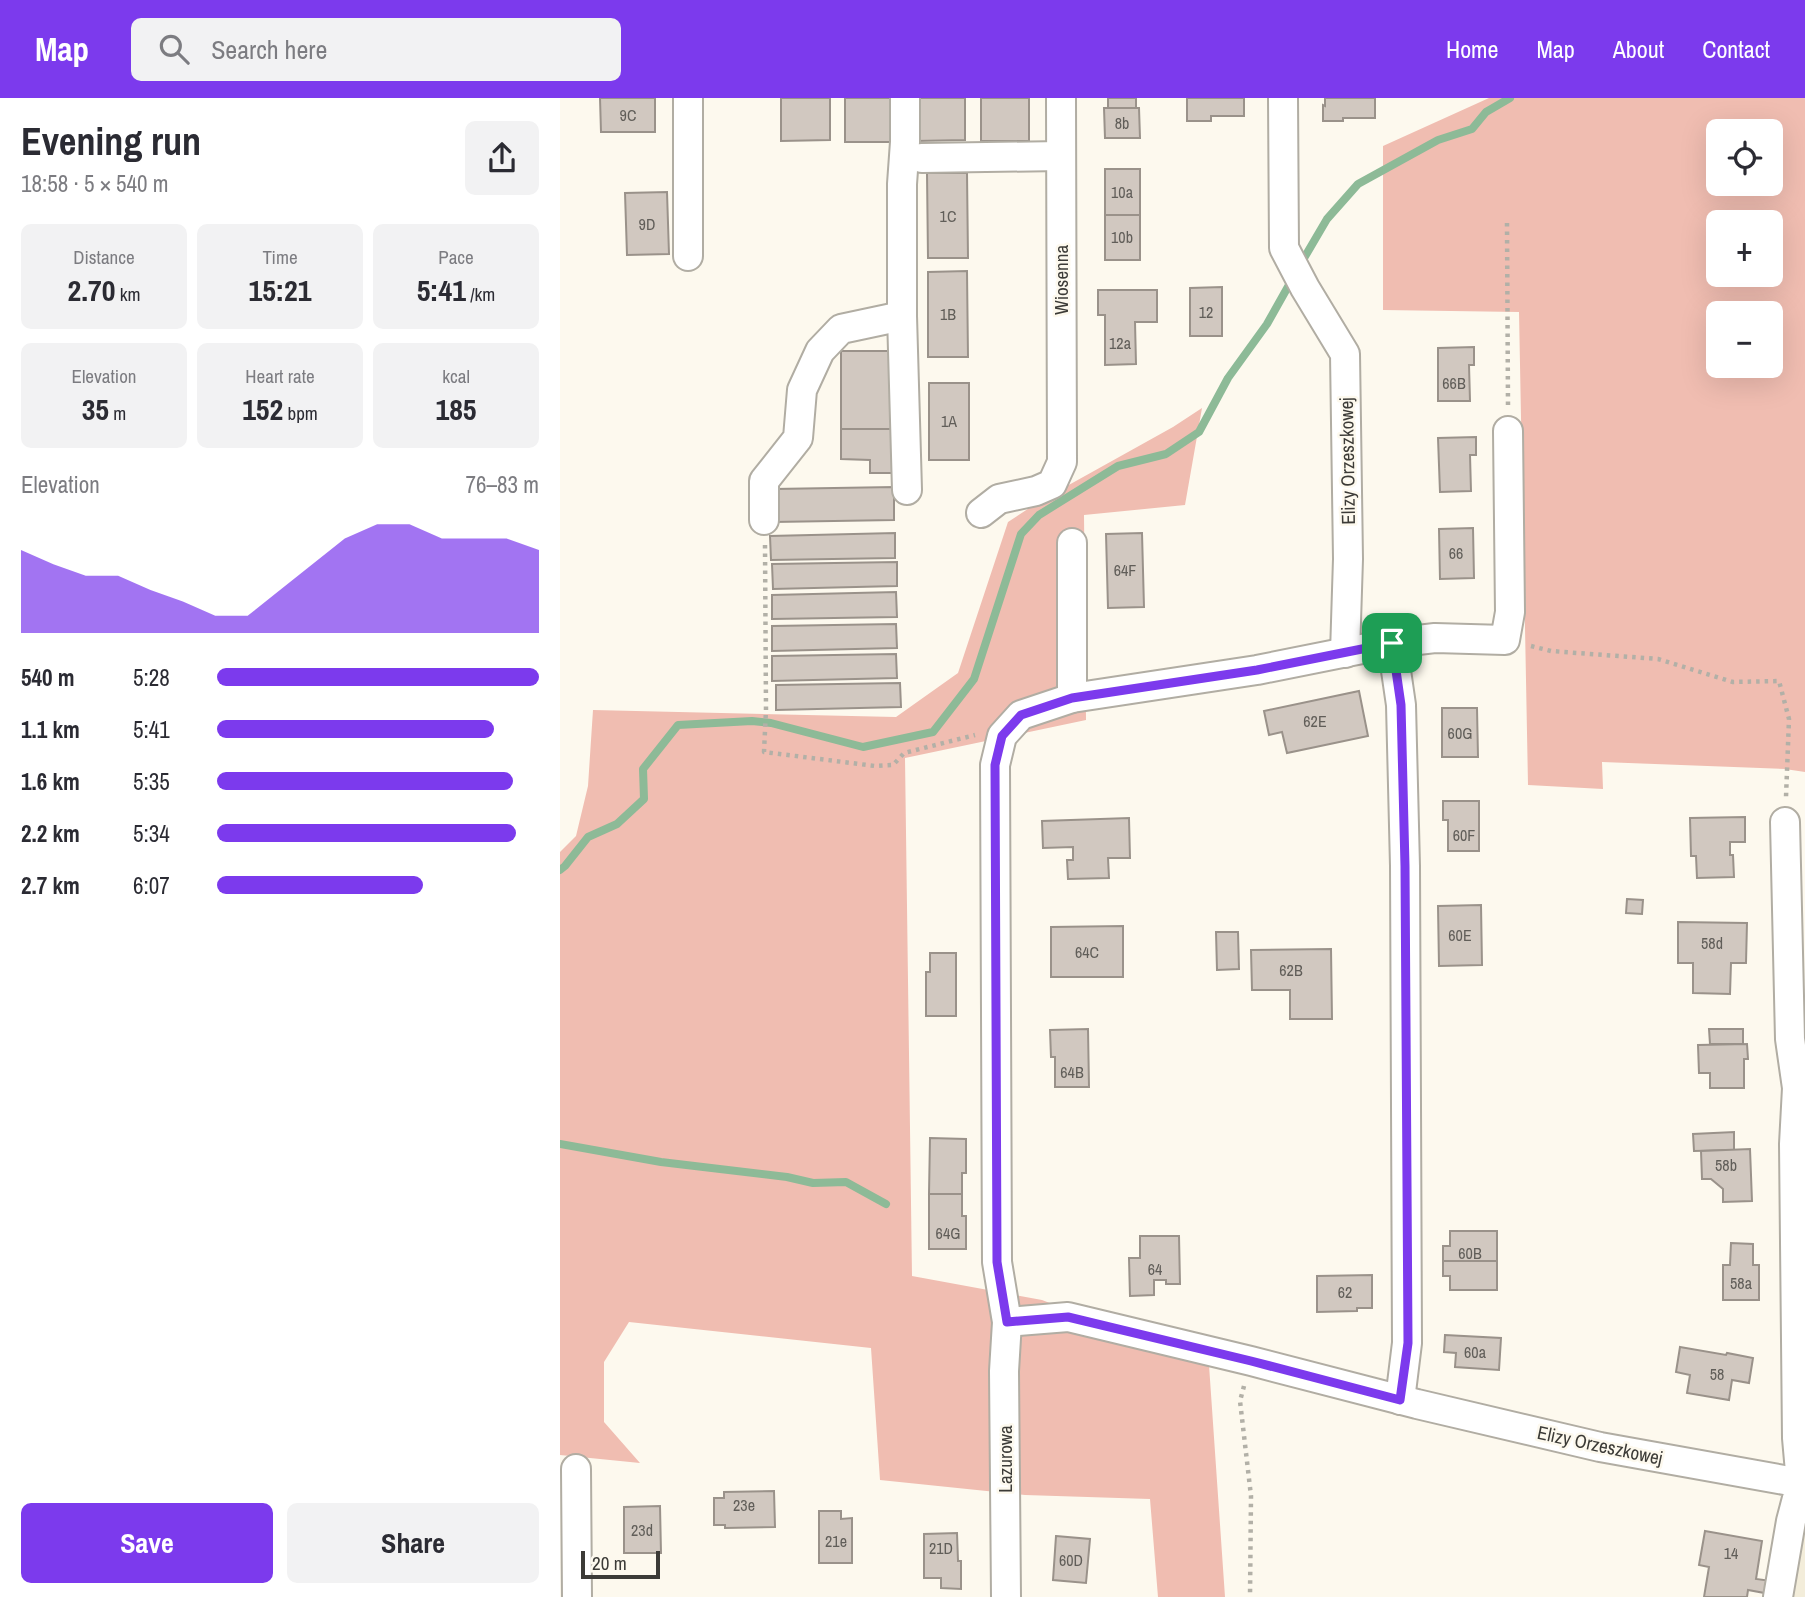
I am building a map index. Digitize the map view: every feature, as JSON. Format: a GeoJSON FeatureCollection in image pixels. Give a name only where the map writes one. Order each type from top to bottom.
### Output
{"type":"FeatureCollection","features":[{"type":"Feature","properties":{"kind":"street"},"geometry":{"type":"LineString","coordinates":[[688,98],[688,256]]}},
{"type":"Feature","properties":{"kind":"street"},"geometry":{"type":"LineString","coordinates":[[905,98],[902,316],[907,489]]}},
{"type":"Feature","properties":{"kind":"street","name":"Wiosenna"},"geometry":{"type":"LineString","coordinates":[[981,513],[999,499],[1036,491],[1052,484],[1062,462],[1061,98]]}},
{"type":"Feature","properties":{"kind":"street","name":"Elizy Orzeszkowej"},"geometry":{"type":"LineString","coordinates":[[1283,98],[1284,248],[1345,354],[1349,559],[1345,653]]}},
{"type":"Feature","properties":{"kind":"street"},"geometry":{"type":"LineString","coordinates":[[922,158],[1060,156]]}},
{"type":"Feature","properties":{"kind":"street"},"geometry":{"type":"LineString","coordinates":[[764,520],[764,481],[799,438],[802,390],[820,351],[841,329],[902,316]]}},
{"type":"Feature","properties":{"kind":"street"},"geometry":{"type":"LineString","coordinates":[[1007,1322],[997,1262],[995,765],[1002,736],[1021,715],[1072,698],[1257,670],[1392,643],[1435,638],[1506,640],[1510,612],[1508,431]]}},
{"type":"Feature","properties":{"kind":"street"},"geometry":{"type":"LineString","coordinates":[[1072,543],[1072,698]]}},
{"type":"Feature","properties":{"kind":"street"},"geometry":{"type":"LineString","coordinates":[[1392,643],[1401,705],[1405,866],[1408,1343],[1400,1400]]}},
{"type":"Feature","properties":{"kind":"street"},"geometry":{"type":"LineString","coordinates":[[1778,1597],[1791,1521],[1803,1483],[1797,1438],[1801,1343],[1794,1143],[1801,1088],[1790,1040],[1785,822]]}},
{"type":"Feature","properties":{"kind":"street","name":"Elizy Orzeszkowej"},"geometry":{"type":"LineString","coordinates":[[1007,1322],[1068,1317],[1600,1447],[1803,1483]]}},
{"type":"Feature","properties":{"kind":"street","name":"Lazurowa"},"geometry":{"type":"LineString","coordinates":[[1006,1597],[1004,1371],[1007,1322]]}},
{"type":"Feature","properties":{"kind":"street"},"geometry":{"type":"LineString","coordinates":[[576,1469],[577,1597]]}},
{"type":"Feature","properties":{"kind":"path"},"geometry":{"type":"LineString","coordinates":[[1507,223],[1508,431]]}},
{"type":"Feature","properties":{"kind":"path"},"geometry":{"type":"LineString","coordinates":[[764,520],[764,752],[875,766],[893,765],[904,754],[974,735],[1002,736]]}},
{"type":"Feature","properties":{"kind":"path"},"geometry":{"type":"LineString","coordinates":[[1506,640],[1551,651],[1658,659],[1733,681],[1779,681],[1789,719],[1785,822]]}},
{"type":"Feature","properties":{"kind":"path"},"geometry":{"type":"LineString","coordinates":[[1250,1597],[1251,1496],[1240,1401],[1251,1361]]}},
{"type":"Feature","properties":{"kind":"shaded area"},"geometry":{"type":"Polygon","coordinates":[[[1489,98],[1805,98],[1805,772],[1602,762],[1603,789],[1528,785],[1519,312],[1383,310],[1383,146],[1489,98]]]}},
{"type":"Feature","properties":{"kind":"shaded area"},"geometry":{"type":"Polygon","coordinates":[[[1202,408],[1185,505],[1084,515],[1086,720],[905,758],[912,1276],[1042,1300],[1209,1365],[1225,1597],[1158,1597],[1150,1499],[1025,1495],[880,1480],[871,1348],[629,1322],[604,1362],[604,1422],[640,1463],[560,1455],[560,852],[576,836],[588,786],[593,710],[896,717],[958,673],[1008,522],[1202,408]]]}},
{"type":"Feature","properties":{"kind":"shaded area"},"geometry":{"type":"Polygon","coordinates":[[[1805,1526],[1805,1597],[1793,1597],[1805,1526]]]}},
{"type":"Feature","properties":{"kind":"building"},"geometry":{"type":"Polygon","coordinates":[[[600,98],[655,98],[655,132],[601,132],[600,98]]]}},
{"type":"Feature","properties":{"kind":"building"},"geometry":{"type":"Polygon","coordinates":[[[781,98],[830,98],[830,140],[781,141],[781,98]]]}},
{"type":"Feature","properties":{"kind":"building"},"geometry":{"type":"Polygon","coordinates":[[[845,98],[894,98],[894,142],[845,142],[845,98]]]}},
{"type":"Feature","properties":{"kind":"building"},"geometry":{"type":"Polygon","coordinates":[[[915,98],[965,98],[965,140],[915,141],[915,98]]]}},
{"type":"Feature","properties":{"kind":"building"},"geometry":{"type":"Polygon","coordinates":[[[981,98],[1029,98],[1029,141],[981,141],[981,98]]]}},
{"type":"Feature","properties":{"kind":"building"},"geometry":{"type":"Polygon","coordinates":[[[1108,98],[1136,98],[1136,108],[1108,108],[1108,98]]]}},
{"type":"Feature","properties":{"kind":"building"},"geometry":{"type":"Polygon","coordinates":[[[1187,98],[1244,98],[1244,116],[1211,116],[1211,121],[1187,121],[1187,98]]]}},
{"type":"Feature","properties":{"kind":"building"},"geometry":{"type":"Polygon","coordinates":[[[1325,98],[1375,98],[1375,118],[1323,121],[1325,98]]]}},
{"type":"Feature","properties":{"kind":"building"},"geometry":{"type":"Polygon","coordinates":[[[1104,108],[1139,108],[1140,138],[1105,138],[1104,108]]]}},
{"type":"Feature","properties":{"kind":"building"},"geometry":{"type":"Polygon","coordinates":[[[1105,169],[1140,169],[1140,215],[1105,215],[1105,169]]]}},
{"type":"Feature","properties":{"kind":"building"},"geometry":{"type":"Polygon","coordinates":[[[927,173],[967,173],[968,258],[928,258],[927,173]]]}},
{"type":"Feature","properties":{"kind":"building"},"geometry":{"type":"Polygon","coordinates":[[[667,192],[669,254],[627,255],[625,193],[667,192]]]}},
{"type":"Feature","properties":{"kind":"building"},"geometry":{"type":"Polygon","coordinates":[[[1105,215],[1140,215],[1140,260],[1105,260],[1105,215]]]}},
{"type":"Feature","properties":{"kind":"building"},"geometry":{"type":"Polygon","coordinates":[[[967,271],[968,357],[928,357],[928,272],[967,271]]]}},
{"type":"Feature","properties":{"kind":"building"},"geometry":{"type":"Polygon","coordinates":[[[1222,287],[1222,336],[1190,336],[1190,288],[1222,287]]]}},
{"type":"Feature","properties":{"kind":"building"},"geometry":{"type":"Polygon","coordinates":[[[1098,290],[1157,290],[1157,322],[1135,322],[1136,364],[1105,365],[1105,315],[1098,315],[1098,290]]]}},
{"type":"Feature","properties":{"kind":"building"},"geometry":{"type":"Polygon","coordinates":[[[1474,347],[1474,365],[1469,365],[1470,401],[1438,401],[1438,348],[1474,347]]]}},
{"type":"Feature","properties":{"kind":"building"},"geometry":{"type":"Polygon","coordinates":[[[841,351],[896,351],[897,429],[841,429],[841,351]]]}},
{"type":"Feature","properties":{"kind":"building"},"geometry":{"type":"Polygon","coordinates":[[[929,383],[969,383],[969,460],[929,460],[929,383]]]}},
{"type":"Feature","properties":{"kind":"building"},"geometry":{"type":"Polygon","coordinates":[[[841,429],[897,429],[897,473],[870,473],[870,460],[841,459],[841,429]]]}},
{"type":"Feature","properties":{"kind":"building"},"geometry":{"type":"Polygon","coordinates":[[[1476,437],[1476,455],[1470,455],[1471,491],[1440,492],[1438,438],[1476,437]]]}},
{"type":"Feature","properties":{"kind":"building"},"geometry":{"type":"Polygon","coordinates":[[[894,487],[894,520],[774,522],[774,489],[894,487]]]}},
{"type":"Feature","properties":{"kind":"building"},"geometry":{"type":"Polygon","coordinates":[[[1473,528],[1474,578],[1440,579],[1439,529],[1473,528]]]}},
{"type":"Feature","properties":{"kind":"building"},"geometry":{"type":"Polygon","coordinates":[[[895,533],[895,558],[771,560],[770,536],[895,533]]]}},
{"type":"Feature","properties":{"kind":"building"},"geometry":{"type":"Polygon","coordinates":[[[1142,533],[1144,607],[1108,608],[1106,534],[1142,533]]]}},
{"type":"Feature","properties":{"kind":"building"},"geometry":{"type":"Polygon","coordinates":[[[897,562],[897,586],[773,589],[772,564],[897,562]]]}},
{"type":"Feature","properties":{"kind":"building"},"geometry":{"type":"Polygon","coordinates":[[[896,592],[897,617],[772,619],[772,595],[896,592]]]}},
{"type":"Feature","properties":{"kind":"building"},"geometry":{"type":"Polygon","coordinates":[[[896,624],[897,648],[772,651],[772,626],[896,624]]]}},
{"type":"Feature","properties":{"kind":"building"},"geometry":{"type":"Polygon","coordinates":[[[896,654],[897,678],[772,681],[772,656],[896,654]]]}},
{"type":"Feature","properties":{"kind":"building"},"geometry":{"type":"Polygon","coordinates":[[[900,683],[901,707],[776,710],[776,685],[900,683]]]}},
{"type":"Feature","properties":{"kind":"building"},"geometry":{"type":"Polygon","coordinates":[[[1359,691],[1368,736],[1287,753],[1282,732],[1269,735],[1264,711],[1359,691]]]}},
{"type":"Feature","properties":{"kind":"building"},"geometry":{"type":"Polygon","coordinates":[[[1442,708],[1477,708],[1478,757],[1442,757],[1442,708]]]}},
{"type":"Feature","properties":{"kind":"building"},"geometry":{"type":"Polygon","coordinates":[[[1443,801],[1479,801],[1479,851],[1448,851],[1448,820],[1443,820],[1443,801]]]}},
{"type":"Feature","properties":{"kind":"building"},"geometry":{"type":"Polygon","coordinates":[[[1745,817],[1745,842],[1730,842],[1734,877],[1697,878],[1696,856],[1691,856],[1690,818],[1745,817]]]}},
{"type":"Feature","properties":{"kind":"building"},"geometry":{"type":"Polygon","coordinates":[[[1129,818],[1130,858],[1108,858],[1109,878],[1068,879],[1067,860],[1073,860],[1073,847],[1043,848],[1042,821],[1129,818]]]}},
{"type":"Feature","properties":{"kind":"building"},"geometry":{"type":"Polygon","coordinates":[[[1627,899],[1643,900],[1642,914],[1626,913],[1627,899]]]}},
{"type":"Feature","properties":{"kind":"building"},"geometry":{"type":"Polygon","coordinates":[[[1481,905],[1482,965],[1439,966],[1438,906],[1481,905]]]}},
{"type":"Feature","properties":{"kind":"building"},"geometry":{"type":"Polygon","coordinates":[[[1678,922],[1747,923],[1746,963],[1731,963],[1730,994],[1693,993],[1693,963],[1678,963],[1678,922]]]}},
{"type":"Feature","properties":{"kind":"building"},"geometry":{"type":"Polygon","coordinates":[[[1123,926],[1123,977],[1051,977],[1051,927],[1123,926]]]}},
{"type":"Feature","properties":{"kind":"building"},"geometry":{"type":"Polygon","coordinates":[[[1216,932],[1238,932],[1239,969],[1217,970],[1216,932]]]}},
{"type":"Feature","properties":{"kind":"building"},"geometry":{"type":"Polygon","coordinates":[[[1331,949],[1332,1019],[1290,1019],[1290,990],[1252,990],[1251,950],[1331,949]]]}},
{"type":"Feature","properties":{"kind":"building"},"geometry":{"type":"Polygon","coordinates":[[[930,953],[956,953],[956,1016],[926,1016],[926,972],[930,972],[930,953]]]}},
{"type":"Feature","properties":{"kind":"building"},"geometry":{"type":"Polygon","coordinates":[[[1088,1029],[1089,1087],[1055,1087],[1055,1057],[1051,1057],[1050,1030],[1088,1029]]]}},
{"type":"Feature","properties":{"kind":"building"},"geometry":{"type":"Polygon","coordinates":[[[1709,1029],[1743,1029],[1743,1044],[1710,1044],[1709,1029]]]}},
{"type":"Feature","properties":{"kind":"building"},"geometry":{"type":"Polygon","coordinates":[[[1747,1044],[1744,1088],[1710,1088],[1710,1073],[1699,1073],[1698,1045],[1747,1044]]]}},
{"type":"Feature","properties":{"kind":"building"},"geometry":{"type":"Polygon","coordinates":[[[1734,1132],[1734,1150],[1694,1151],[1693,1134],[1734,1132]]]}},
{"type":"Feature","properties":{"kind":"building"},"geometry":{"type":"Polygon","coordinates":[[[930,1138],[966,1139],[966,1173],[962,1173],[962,1194],[929,1194],[930,1138]]]}},
{"type":"Feature","properties":{"kind":"building"},"geometry":{"type":"Polygon","coordinates":[[[1750,1149],[1752,1201],[1723,1202],[1723,1189],[1711,1179],[1702,1179],[1701,1151],[1750,1149]]]}},
{"type":"Feature","properties":{"kind":"building"},"geometry":{"type":"Polygon","coordinates":[[[929,1194],[962,1194],[962,1216],[966,1216],[966,1249],[929,1249],[929,1194]]]}},
{"type":"Feature","properties":{"kind":"building"},"geometry":{"type":"Polygon","coordinates":[[[1450,1231],[1497,1231],[1497,1261],[1443,1261],[1443,1246],[1450,1246],[1450,1231]]]}},
{"type":"Feature","properties":{"kind":"building"},"geometry":{"type":"Polygon","coordinates":[[[1140,1236],[1179,1236],[1180,1284],[1166,1284],[1166,1280],[1154,1280],[1154,1295],[1130,1296],[1129,1258],[1140,1258],[1140,1236]]]}},
{"type":"Feature","properties":{"kind":"building"},"geometry":{"type":"Polygon","coordinates":[[[1731,1243],[1753,1244],[1753,1265],[1759,1265],[1759,1300],[1723,1300],[1723,1265],[1730,1265],[1731,1243]]]}},
{"type":"Feature","properties":{"kind":"building"},"geometry":{"type":"Polygon","coordinates":[[[1443,1261],[1497,1261],[1497,1290],[1450,1290],[1450,1276],[1443,1276],[1443,1261]]]}},
{"type":"Feature","properties":{"kind":"building"},"geometry":{"type":"Polygon","coordinates":[[[1372,1275],[1372,1308],[1317,1312],[1317,1276],[1372,1275]]]}},
{"type":"Feature","properties":{"kind":"building"},"geometry":{"type":"Polygon","coordinates":[[[1445,1335],[1501,1338],[1499,1370],[1455,1367],[1456,1353],[1444,1352],[1445,1335]]]}},
{"type":"Feature","properties":{"kind":"building"},"geometry":{"type":"Polygon","coordinates":[[[1680,1347],[1753,1358],[1749,1383],[1732,1380],[1729,1400],[1687,1393],[1690,1375],[1676,1372],[1680,1347]]]}},
{"type":"Feature","properties":{"kind":"building"},"geometry":{"type":"Polygon","coordinates":[[[774,1491],[775,1527],[725,1528],[725,1525],[714,1525],[714,1498],[724,1498],[724,1492],[774,1491]]]}},
{"type":"Feature","properties":{"kind":"building"},"geometry":{"type":"Polygon","coordinates":[[[660,1506],[661,1553],[624,1553],[624,1507],[660,1506]]]}},
{"type":"Feature","properties":{"kind":"building"},"geometry":{"type":"Polygon","coordinates":[[[819,1511],[841,1511],[841,1519],[852,1518],[852,1563],[819,1563],[819,1511]]]}},
{"type":"Feature","properties":{"kind":"building"},"geometry":{"type":"Polygon","coordinates":[[[1705,1531],[1762,1541],[1756,1579],[1772,1581],[1770,1594],[1748,1590],[1747,1597],[1704,1597],[1709,1567],[1699,1565],[1705,1531]]]}},
{"type":"Feature","properties":{"kind":"building"},"geometry":{"type":"Polygon","coordinates":[[[957,1533],[961,1589],[941,1588],[941,1578],[924,1578],[924,1534],[957,1533]]]}},
{"type":"Feature","properties":{"kind":"building"},"geometry":{"type":"Polygon","coordinates":[[[1056,1536],[1090,1539],[1086,1583],[1053,1580],[1056,1536]]]}},
{"type":"Feature","properties":{"kind":"waterway"},"geometry":{"type":"LineString","coordinates":[[1300,265],[1327,219],[1358,184],[1438,140],[1472,129],[1486,112],[1510,98]]}},
{"type":"Feature","properties":{"kind":"waterway"},"geometry":{"type":"LineString","coordinates":[[560,870],[588,837],[617,824],[644,799],[643,769],[678,725],[752,721],[771,723],[863,747],[933,732],[974,679],[1021,534],[1039,515],[1118,466],[1166,454],[1199,432],[1228,378],[1267,324],[1294,276]]}},
{"type":"Feature","properties":{"kind":"waterway"},"geometry":{"type":"LineString","coordinates":[[560,1144],[661,1162],[787,1177],[813,1183],[846,1182],[886,1204]]}},
{"type":"Feature","properties":{"kind":"route"},"geometry":{"type":"LineString","coordinates":[[1392,643],[1401,705],[1405,866],[1408,1343],[1400,1400],[1068,1317],[1007,1322],[997,1262],[995,765],[1002,736],[1021,715],[1072,698],[1257,670],[1392,643]]}}]}
